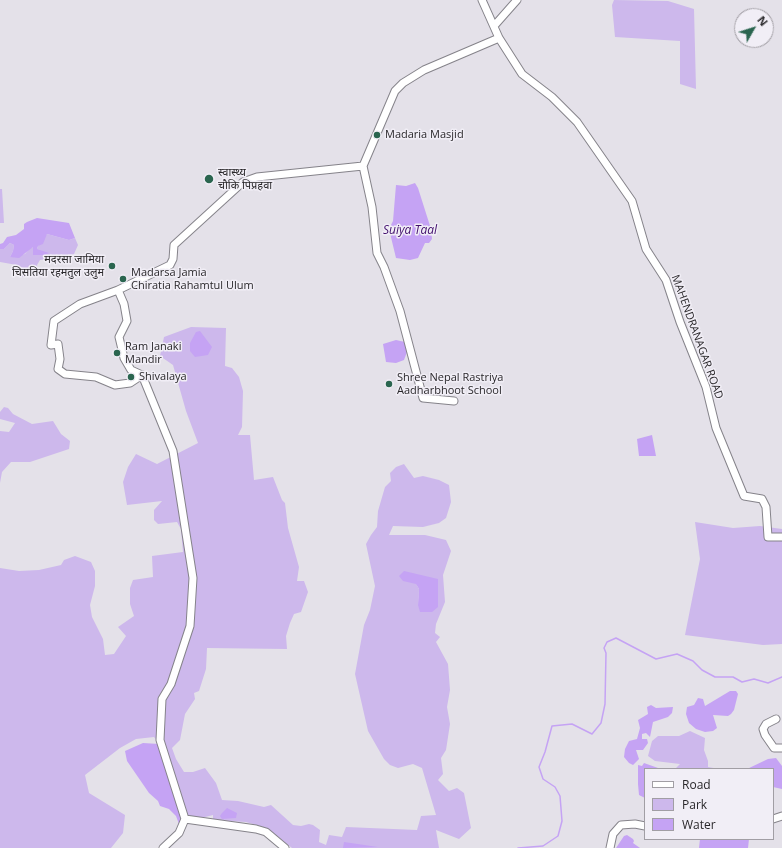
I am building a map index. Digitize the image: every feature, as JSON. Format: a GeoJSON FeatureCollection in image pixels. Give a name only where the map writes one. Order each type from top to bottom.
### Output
{"type":"FeatureCollection","features":[{"type":"Feature","properties":{"kind":"street","name":"MAHENDRANAGAR ROAD"},"geometry":{"type":"LineString","coordinates":[[482,0],[500,38],[522,74],[552,97],[577,122],[632,201],[646,249],[666,280],[680,322],[706,388],[716,428],[744,496],[762,499],[766,507],[768,537],[782,537]]}},
{"type":"Feature","properties":{"kind":"street"},"geometry":{"type":"LineString","coordinates":[[494,26],[518,0]]}},
{"type":"Feature","properties":{"kind":"street"},"geometry":{"type":"LineString","coordinates":[[454,401],[423,398],[400,311],[384,267],[377,253],[372,207],[363,166],[395,91],[403,83],[424,70],[500,38]]}},
{"type":"Feature","properties":{"kind":"street"},"geometry":{"type":"LineString","coordinates":[[142,375],[130,383],[115,385],[96,377],[65,374],[58,369],[60,359],[58,344],[51,345],[54,321],[80,304],[118,290],[170,265],[173,259],[174,245],[243,182],[257,177],[363,166]]}},
{"type":"Feature","properties":{"kind":"street"},"geometry":{"type":"LineString","coordinates":[[118,290],[124,304],[127,321],[120,337],[124,358],[131,370],[142,375],[173,451],[193,578],[190,626],[171,684],[162,699],[160,726],[160,740],[185,820],[179,833],[163,848]]}},
{"type":"Feature","properties":{"kind":"street"},"geometry":{"type":"LineString","coordinates":[[776,719],[766,724],[764,729],[765,735],[774,748],[782,748]]}},
{"type":"Feature","properties":{"kind":"street"},"geometry":{"type":"LineString","coordinates":[[185,820],[256,829],[266,832],[285,848]]}},
{"type":"Feature","properties":{"kind":"street"},"geometry":{"type":"LineString","coordinates":[[610,848],[614,834],[621,825],[635,824],[644,826]]}},
{"type":"Feature","properties":{"kind":"green space"},"geometry":{"type":"Polygon","coordinates":[[[614,0],[668,1],[694,9],[696,89],[680,84],[680,41],[615,37],[612,5],[614,0]]]}},
{"type":"Feature","properties":{"kind":"green space"},"geometry":{"type":"Polygon","coordinates":[[[0,189],[2,189],[4,223],[0,223],[0,189]]]}},
{"type":"Feature","properties":{"kind":"green space"},"geometry":{"type":"Polygon","coordinates":[[[47,234],[69,240],[75,238],[78,245],[74,254],[40,260],[37,265],[38,271],[22,277],[17,265],[0,262],[0,249],[4,249],[10,243],[14,245],[10,257],[25,254],[30,248],[33,247],[37,249],[47,234]]]}},
{"type":"Feature","properties":{"kind":"green space"},"geometry":{"type":"Polygon","coordinates":[[[191,327],[226,328],[225,366],[232,368],[239,377],[243,391],[242,427],[238,435],[250,435],[254,480],[273,477],[282,500],[285,503],[288,528],[299,567],[297,581],[304,581],[308,592],[301,612],[294,614],[290,623],[286,636],[287,649],[207,648],[206,669],[199,691],[194,693],[195,699],[185,714],[180,740],[172,748],[176,759],[184,772],[193,772],[205,768],[216,783],[222,800],[238,801],[264,807],[271,805],[293,825],[301,826],[309,824],[320,830],[319,842],[326,845],[329,835],[342,837],[346,827],[417,830],[421,816],[436,815],[422,768],[413,764],[398,768],[390,765],[384,759],[368,731],[355,674],[364,625],[370,610],[375,586],[366,544],[377,527],[378,511],[385,487],[391,481],[390,473],[396,467],[404,464],[414,478],[423,476],[439,480],[449,485],[451,502],[446,518],[439,523],[423,527],[393,526],[389,535],[425,535],[446,540],[451,551],[443,575],[445,602],[436,624],[435,633],[440,637],[436,642],[448,664],[450,690],[447,707],[450,724],[446,750],[441,758],[443,774],[438,780],[449,791],[457,788],[464,793],[471,828],[459,839],[436,830],[439,848],[292,848],[267,828],[246,822],[213,820],[213,815],[201,818],[189,816],[181,808],[162,747],[154,737],[136,739],[120,748],[85,775],[89,793],[125,815],[123,833],[111,848],[0,848],[0,568],[19,571],[39,570],[61,565],[64,560],[75,556],[91,562],[95,571],[95,586],[90,605],[92,617],[103,639],[105,655],[114,654],[126,636],[118,627],[134,616],[130,604],[130,588],[133,580],[153,577],[152,556],[183,552],[181,529],[177,522],[158,524],[154,520],[154,510],[162,501],[127,505],[123,482],[128,467],[136,454],[157,464],[198,443],[186,411],[173,365],[160,356],[164,337],[191,327]],[[416,584],[419,589],[418,605],[438,607],[416,584]]]}},
{"type":"Feature","properties":{"kind":"green space"},"geometry":{"type":"Polygon","coordinates":[[[4,407],[8,408],[13,414],[32,424],[53,421],[61,434],[70,441],[69,449],[30,462],[11,462],[2,472],[0,483],[0,431],[9,432],[15,423],[0,419],[0,412],[4,407]]]}},
{"type":"Feature","properties":{"kind":"green space"},"geometry":{"type":"Polygon","coordinates":[[[695,522],[733,528],[760,526],[782,529],[782,644],[763,645],[685,635],[700,559],[695,522]]]}},
{"type":"Feature","properties":{"kind":"green space"},"geometry":{"type":"Polygon","coordinates":[[[690,731],[705,738],[704,750],[708,761],[708,767],[714,768],[676,768],[680,764],[655,761],[648,756],[652,741],[658,736],[679,736],[690,731]]]}},
{"type":"Feature","properties":{"kind":"water","name":"Suiya Taal"},"geometry":{"type":"Polygon","coordinates":[[[415,183],[431,229],[432,239],[429,243],[425,243],[418,258],[410,260],[396,258],[389,229],[393,221],[396,185],[406,186],[415,183]]]}},
{"type":"Feature","properties":{"kind":"water"},"geometry":{"type":"Polygon","coordinates":[[[37,218],[69,223],[75,238],[69,240],[47,234],[43,244],[38,246],[37,249],[49,253],[45,255],[33,255],[33,247],[19,258],[10,257],[14,245],[10,243],[4,249],[0,249],[0,244],[3,243],[7,237],[16,235],[24,229],[24,224],[37,218]]]}},
{"type":"Feature","properties":{"kind":"water"},"geometry":{"type":"Polygon","coordinates":[[[200,331],[212,347],[208,355],[195,357],[190,351],[190,343],[196,332],[200,331]]]}},
{"type":"Feature","properties":{"kind":"water"},"geometry":{"type":"Polygon","coordinates":[[[396,340],[405,342],[407,352],[404,360],[396,363],[386,362],[383,344],[396,340]]]}},
{"type":"Feature","properties":{"kind":"water"},"geometry":{"type":"Polygon","coordinates":[[[652,435],[656,456],[639,456],[637,439],[652,435]]]}},
{"type":"Feature","properties":{"kind":"water"},"geometry":{"type":"Polygon","coordinates":[[[404,571],[438,579],[438,607],[432,612],[420,612],[418,605],[419,589],[416,584],[403,581],[399,576],[404,571]]]}},
{"type":"Feature","properties":{"kind":"water"},"geometry":{"type":"Polygon","coordinates":[[[730,691],[736,691],[738,694],[734,710],[728,716],[713,715],[717,728],[713,731],[705,732],[696,729],[689,723],[686,714],[687,707],[694,705],[698,698],[703,699],[705,706],[730,691]]]}},
{"type":"Feature","properties":{"kind":"water"},"geometry":{"type":"Polygon","coordinates":[[[651,705],[656,708],[673,707],[672,713],[668,717],[653,722],[650,737],[646,733],[642,734],[642,739],[647,739],[648,743],[643,750],[636,750],[639,759],[633,765],[624,757],[625,749],[629,741],[637,739],[640,728],[638,720],[648,714],[647,707],[651,705]]]}},
{"type":"Feature","properties":{"kind":"water"},"geometry":{"type":"Polygon","coordinates":[[[143,743],[159,744],[182,816],[179,824],[176,816],[169,809],[160,806],[158,801],[149,793],[127,761],[125,751],[143,743]]]}},
{"type":"Feature","properties":{"kind":"water"},"geometry":{"type":"Polygon","coordinates":[[[776,758],[782,766],[782,789],[774,787],[774,768],[749,768],[768,759],[776,758]]]}},
{"type":"Feature","properties":{"kind":"water"},"geometry":{"type":"Polygon","coordinates":[[[644,763],[658,768],[644,768],[644,798],[639,795],[638,784],[638,765],[642,766],[644,763]]]}},
{"type":"Feature","properties":{"kind":"water"},"geometry":{"type":"Polygon","coordinates":[[[227,808],[237,813],[236,818],[222,819],[220,816],[227,808]]]}},
{"type":"Feature","properties":{"kind":"water"},"geometry":{"type":"Polygon","coordinates":[[[627,835],[633,839],[633,843],[640,848],[616,848],[624,836],[627,835]]]}},
{"type":"Feature","properties":{"kind":"water"},"geometry":{"type":"Polygon","coordinates":[[[700,840],[749,840],[748,848],[699,848],[700,840]]]}},
{"type":"Feature","properties":{"kind":"water"},"geometry":{"type":"Polygon","coordinates":[[[344,842],[378,847],[343,848],[344,842]]]}},
{"type":"Feature","properties":{"kind":"waterway"},"geometry":{"type":"LineString","coordinates":[[518,848],[543,846],[558,836],[562,821],[560,796],[555,787],[543,779],[539,767],[552,726],[572,724],[592,734],[601,723],[605,704],[606,653],[604,648],[607,642],[616,638],[656,659],[677,654],[693,661],[702,670],[715,677],[733,677],[742,682],[754,679],[768,683],[782,677]]}},
{"type":"Feature","properties":{"kind":"place","name":"Madaria Masjid"},"geometry":{"type":"Point","coordinates":[377,135]}},
{"type":"Feature","properties":{"kind":"place","name":"स्वास्थ्य चाैकि पिप्रहवा"},"geometry":{"type":"Point","coordinates":[209,179]}},
{"type":"Feature","properties":{"kind":"place","name":"मदरसा जामिया चिसतिया रहमतुल उलुम"},"geometry":{"type":"Point","coordinates":[112,266]}},
{"type":"Feature","properties":{"kind":"place","name":"Madarsa Jamia Chiratia Rahamtul Ulum"},"geometry":{"type":"Point","coordinates":[123,279]}},
{"type":"Feature","properties":{"kind":"place","name":"Ram Janaki Mandir"},"geometry":{"type":"Point","coordinates":[117,353]}},
{"type":"Feature","properties":{"kind":"place","name":"Shivalaya"},"geometry":{"type":"Point","coordinates":[131,377]}},
{"type":"Feature","properties":{"kind":"place","name":"Shree Nepal Rastriya Aadharbhoot School"},"geometry":{"type":"Point","coordinates":[389,384]}}]}
